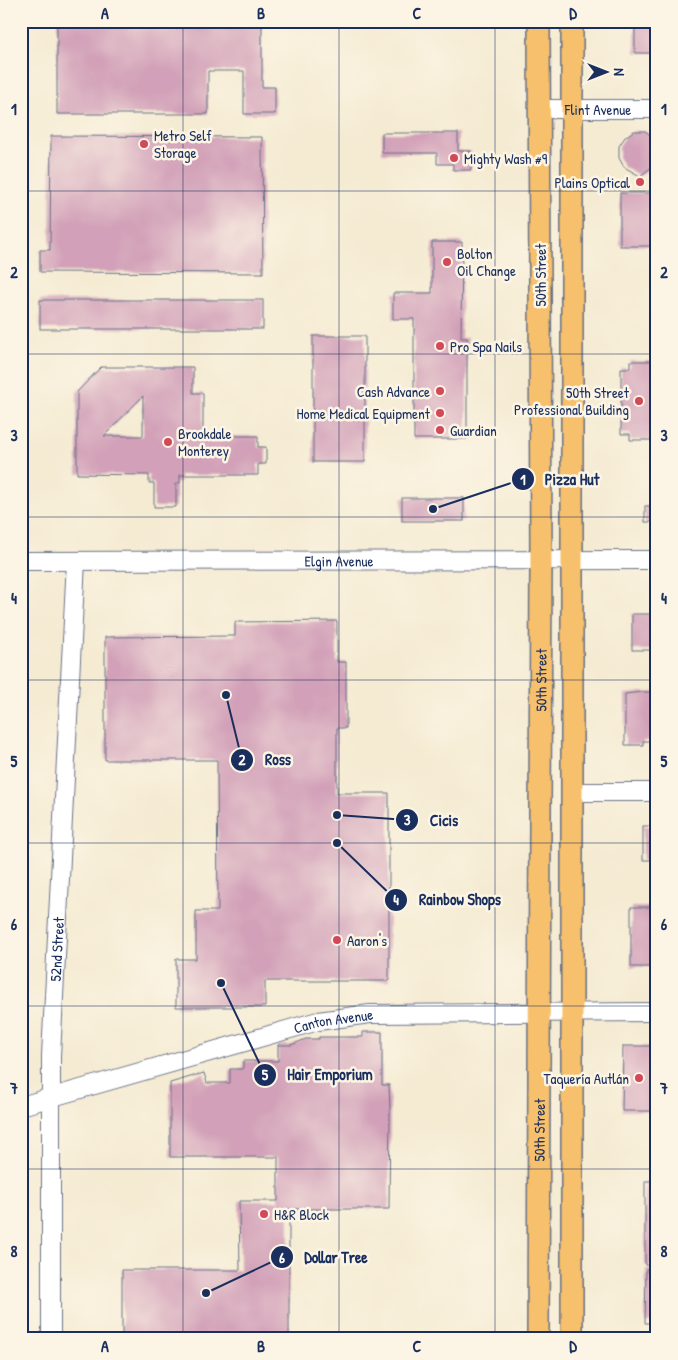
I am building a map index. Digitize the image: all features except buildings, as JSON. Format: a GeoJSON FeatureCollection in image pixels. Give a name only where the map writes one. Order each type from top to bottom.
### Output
{"type":"FeatureCollection","features":[{"type":"Feature","properties":{"kind":"main road","name":"50th Street"},"geometry":{"type":"LineString","coordinates":[[538,1339],[541,559],[539,21]]}},
{"type":"Feature","properties":{"kind":"main road"},"geometry":{"type":"LineString","coordinates":[[572,21],[574,559],[572,1339]]}},
{"type":"Feature","properties":{"kind":"street","name":"Flint Avenue"},"geometry":{"type":"LineString","coordinates":[[539,109],[657,109]]}},
{"type":"Feature","properties":{"kind":"street","name":"Elgin Avenue"},"geometry":{"type":"LineString","coordinates":[[21,561],[657,560]]}},
{"type":"Feature","properties":{"kind":"street","name":"52nd Street"},"geometry":{"type":"LineString","coordinates":[[51,1339],[50,1098],[76,561]]}},
{"type":"Feature","properties":{"kind":"street"},"geometry":{"type":"LineString","coordinates":[[573,792],[657,792]]}},
{"type":"Feature","properties":{"kind":"street","name":"Canton Avenue"},"geometry":{"type":"LineString","coordinates":[[21,1106],[318,1021],[340,1017],[370,1014],[657,1012]]}},
{"type":"Feature","properties":{"kind":"place","name":"Metro Self Storage"},"geometry":{"type":"Point","coordinates":[144,144]}},
{"type":"Feature","properties":{"kind":"place","name":"Mighty Wash #9"},"geometry":{"type":"Point","coordinates":[454,158]}},
{"type":"Feature","properties":{"kind":"place","name":"Plains Optical"},"geometry":{"type":"Point","coordinates":[640,182]}},
{"type":"Feature","properties":{"kind":"place","name":"Bolton Oil Change"},"geometry":{"type":"Point","coordinates":[447,262]}},
{"type":"Feature","properties":{"kind":"place","name":"Pro Spa Nails"},"geometry":{"type":"Point","coordinates":[440,346]}},
{"type":"Feature","properties":{"kind":"place","name":"Cash Advance"},"geometry":{"type":"Point","coordinates":[440,391]}},
{"type":"Feature","properties":{"kind":"place","name":"50th Street Professional Building"},"geometry":{"type":"Point","coordinates":[639,401]}},
{"type":"Feature","properties":{"kind":"place","name":"Home Medical Equipment"},"geometry":{"type":"Point","coordinates":[440,413]}},
{"type":"Feature","properties":{"kind":"place","name":"Guardian"},"geometry":{"type":"Point","coordinates":[440,430]}},
{"type":"Feature","properties":{"kind":"place","name":"Brookdale Monterey"},"geometry":{"type":"Point","coordinates":[168,442]}},
{"type":"Feature","properties":{"kind":"place","name":"Pizza Hut"},"geometry":{"type":"Point","coordinates":[433,509]}},
{"type":"Feature","properties":{"kind":"place","name":"Ross"},"geometry":{"type":"Point","coordinates":[226,695]}},
{"type":"Feature","properties":{"kind":"place","name":"Cicis"},"geometry":{"type":"Point","coordinates":[337,815]}},
{"type":"Feature","properties":{"kind":"place","name":"Rainbow Shops"},"geometry":{"type":"Point","coordinates":[337,843]}},
{"type":"Feature","properties":{"kind":"place","name":"Aaron's"},"geometry":{"type":"Point","coordinates":[337,940]}},
{"type":"Feature","properties":{"kind":"place","name":"Hair Emporium"},"geometry":{"type":"Point","coordinates":[221,983]}},
{"type":"Feature","properties":{"kind":"place","name":"Taquería Autlán"},"geometry":{"type":"Point","coordinates":[639,1078]}},
{"type":"Feature","properties":{"kind":"place","name":"H&R Block"},"geometry":{"type":"Point","coordinates":[264,1214]}},
{"type":"Feature","properties":{"kind":"place","name":"Dollar Tree"},"geometry":{"type":"Point","coordinates":[206,1293]}}]}
